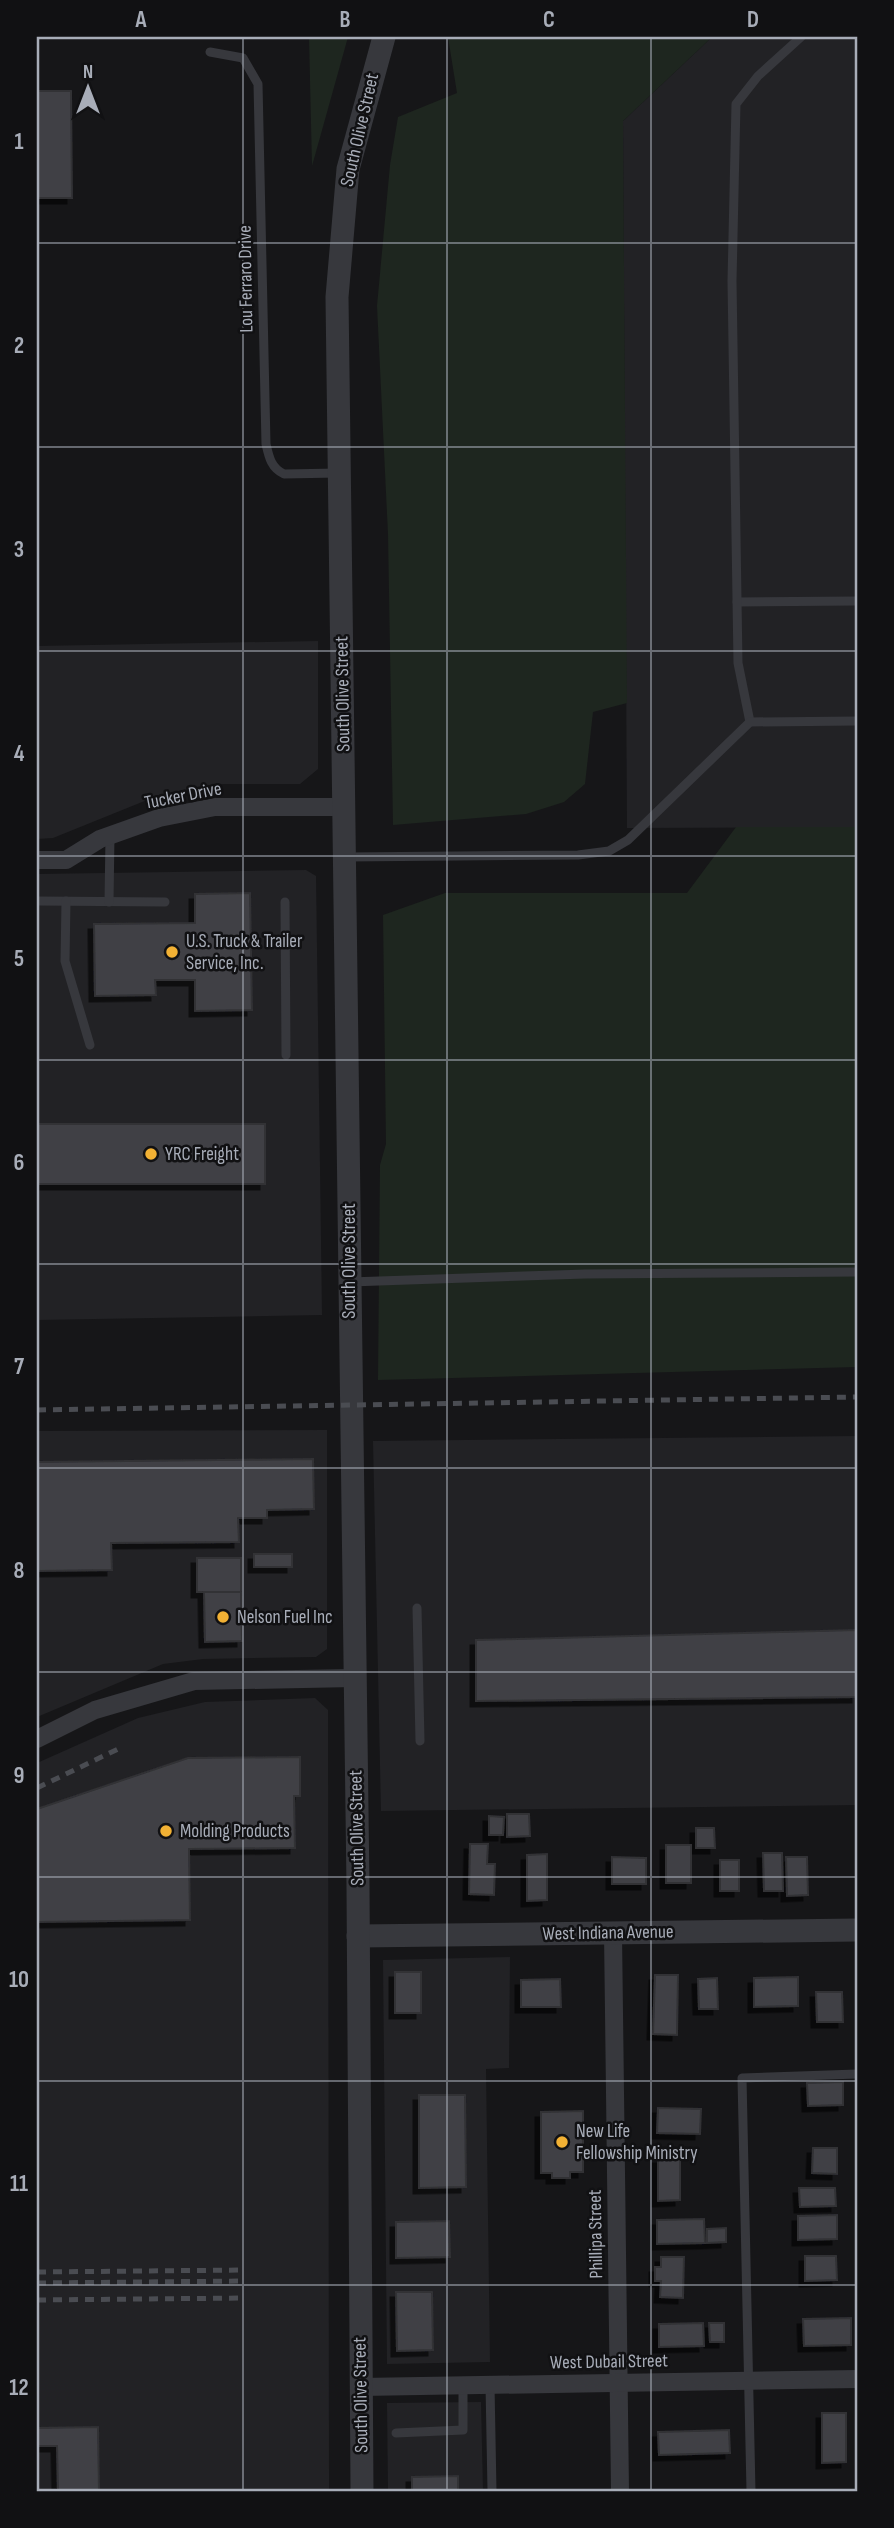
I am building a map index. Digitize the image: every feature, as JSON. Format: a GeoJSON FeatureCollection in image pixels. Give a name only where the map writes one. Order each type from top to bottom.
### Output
{"type":"FeatureCollection","features":[{"type":"Feature","properties":{"kind":"street","name":"South Olive Street"},"geometry":{"type":"LineString","coordinates":[[362,2491],[358,1936],[337,297],[348,169],[384,37]]}},
{"type":"Feature","properties":{"kind":"street","name":"Tucker Drive"},"geometry":{"type":"LineString","coordinates":[[37,860],[66,860],[110,836],[159,818],[215,807],[345,807]]}},
{"type":"Feature","properties":{"kind":"street"},"geometry":{"type":"LineString","coordinates":[[37,1739],[95,1710],[194,1681],[354,1678]]}},
{"type":"Feature","properties":{"kind":"street","name":"West Indiana Avenue"},"geometry":{"type":"LineString","coordinates":[[358,1936],[857,1930]]}},
{"type":"Feature","properties":{"kind":"street","name":"Phillipa Street"},"geometry":{"type":"LineString","coordinates":[[613,1933],[620,2491]]}},
{"type":"Feature","properties":{"kind":"street","name":"West Dubail Street"},"geometry":{"type":"LineString","coordinates":[[361,2387],[857,2379]]}},
{"type":"Feature","properties":{"kind":"lane"},"geometry":{"type":"LineString","coordinates":[[750,722],[738,663],[732,281],[736,104],[758,76],[801,37]]}},
{"type":"Feature","properties":{"kind":"lane","name":"Lou Ferraro Drive"},"geometry":{"type":"LineString","coordinates":[[209,52],[243,58],[258,84],[265,444],[269,458],[277,471],[284,474],[340,472]]}},
{"type":"Feature","properties":{"kind":"lane"},"geometry":{"type":"LineString","coordinates":[[737,603],[857,601]]}},
{"type":"Feature","properties":{"kind":"lane"},"geometry":{"type":"LineString","coordinates":[[345,857],[578,855],[609,851],[628,840],[750,722],[857,721]]}},
{"type":"Feature","properties":{"kind":"lane"},"geometry":{"type":"LineString","coordinates":[[108,902],[110,836]]}},
{"type":"Feature","properties":{"kind":"lane"},"geometry":{"type":"LineString","coordinates":[[37,901],[165,902]]}},
{"type":"Feature","properties":{"kind":"lane"},"geometry":{"type":"LineString","coordinates":[[66,901],[65,961],[90,1045]]}},
{"type":"Feature","properties":{"kind":"lane"},"geometry":{"type":"LineString","coordinates":[[285,902],[286,1055]]}},
{"type":"Feature","properties":{"kind":"lane"},"geometry":{"type":"LineString","coordinates":[[349,1282],[585,1274],[857,1272]]}},
{"type":"Feature","properties":{"kind":"lane"},"geometry":{"type":"LineString","coordinates":[[417,1608],[420,1741]]}},
{"type":"Feature","properties":{"kind":"lane"},"geometry":{"type":"LineString","coordinates":[[751,2491],[743,2078],[857,2074]]}},
{"type":"Feature","properties":{"kind":"lane"},"geometry":{"type":"LineString","coordinates":[[396,2433],[463,2430],[463,2385]]}},
{"type":"Feature","properties":{"kind":"lane"},"geometry":{"type":"LineString","coordinates":[[490,2385],[492,2491]]}},
{"type":"Feature","properties":{"kind":"shaded area"},"geometry":{"type":"Polygon","coordinates":[[[309,37],[348,37],[312,166],[309,37]]]}},
{"type":"Feature","properties":{"kind":"shaded area"},"geometry":{"type":"Polygon","coordinates":[[[448,37],[712,37],[623,121],[627,703],[593,712],[585,784],[564,802],[526,814],[393,825],[388,534],[377,306],[390,165],[398,117],[457,93],[448,37]]]}},
{"type":"Feature","properties":{"kind":"shaded area"},"geometry":{"type":"Polygon","coordinates":[[[712,37],[857,37],[857,827],[627,828],[623,121],[712,37]]]}},
{"type":"Feature","properties":{"kind":"shaded area"},"geometry":{"type":"Polygon","coordinates":[[[318,641],[318,769],[300,784],[216,784],[152,798],[53,838],[37,839],[37,646],[318,641]]]}},
{"type":"Feature","properties":{"kind":"shaded area"},"geometry":{"type":"Polygon","coordinates":[[[736,827],[857,827],[857,1367],[378,1380],[380,1165],[386,1144],[383,915],[445,893],[687,893],[736,827]]]}},
{"type":"Feature","properties":{"kind":"shaded area"},"geometry":{"type":"Polygon","coordinates":[[[306,870],[316,876],[322,1315],[37,1320],[37,874],[306,870]]]}},
{"type":"Feature","properties":{"kind":"shaded area"},"geometry":{"type":"Polygon","coordinates":[[[327,1430],[327,1649],[316,1657],[203,1659],[163,1664],[37,1717],[37,1431],[327,1430]]]}},
{"type":"Feature","properties":{"kind":"shaded area"},"geometry":{"type":"Polygon","coordinates":[[[857,1436],[857,1805],[381,1811],[373,1441],[857,1436]]]}},
{"type":"Feature","properties":{"kind":"shaded area"},"geometry":{"type":"Polygon","coordinates":[[[315,1698],[328,1710],[329,2491],[37,2491],[37,1763],[138,1718],[205,1702],[315,1698]]]}},
{"type":"Feature","properties":{"kind":"shaded area"},"geometry":{"type":"Polygon","coordinates":[[[510,1957],[509,2068],[486,2069],[490,2362],[387,2364],[383,1960],[510,1957]]]}},
{"type":"Feature","properties":{"kind":"shaded area"},"geometry":{"type":"Polygon","coordinates":[[[481,2402],[483,2491],[388,2491],[387,2403],[481,2402]]]}},
{"type":"Feature","properties":{"kind":"building"},"geometry":{"type":"Polygon","coordinates":[[[37,91],[71,91],[72,198],[37,198],[37,91]]]}},
{"type":"Feature","properties":{"kind":"building","name":"U.S. Truck & Trailer Service, Inc."},"geometry":{"type":"Polygon","coordinates":[[[250,893],[252,1010],[195,1011],[195,980],[155,980],[156,995],[95,996],[94,924],[195,923],[195,894],[250,893]]]}},
{"type":"Feature","properties":{"kind":"building","name":"YRC Freight"},"geometry":{"type":"Polygon","coordinates":[[[37,1124],[265,1124],[265,1184],[37,1184],[37,1124]]]}},
{"type":"Feature","properties":{"kind":"building"},"geometry":{"type":"Polygon","coordinates":[[[313,1459],[314,1509],[267,1510],[267,1518],[238,1518],[239,1542],[111,1543],[112,1570],[37,1571],[37,1462],[313,1459]]]}},
{"type":"Feature","properties":{"kind":"building"},"geometry":{"type":"Polygon","coordinates":[[[254,1554],[292,1554],[292,1567],[254,1567],[254,1554]]]}},
{"type":"Feature","properties":{"kind":"building"},"geometry":{"type":"Polygon","coordinates":[[[197,1558],[241,1558],[241,1592],[197,1592],[197,1558]]]}},
{"type":"Feature","properties":{"kind":"building","name":"Nelson Fuel Inc"},"geometry":{"type":"Polygon","coordinates":[[[204,1592],[241,1592],[242,1641],[205,1642],[204,1592]]]}},
{"type":"Feature","properties":{"kind":"building"},"geometry":{"type":"Polygon","coordinates":[[[857,1630],[857,1697],[476,1701],[476,1640],[857,1630]]]}},
{"type":"Feature","properties":{"kind":"building","name":"Molding Products"},"geometry":{"type":"Polygon","coordinates":[[[300,1757],[300,1796],[294,1796],[295,1848],[189,1849],[190,1920],[37,1922],[37,1809],[188,1758],[300,1757]]]}},
{"type":"Feature","properties":{"kind":"building"},"geometry":{"type":"Polygon","coordinates":[[[507,1814],[529,1814],[530,1836],[507,1837],[507,1814]]]}},
{"type":"Feature","properties":{"kind":"building"},"geometry":{"type":"Polygon","coordinates":[[[489,1816],[504,1817],[503,1835],[489,1835],[489,1816]]]}},
{"type":"Feature","properties":{"kind":"building"},"geometry":{"type":"Polygon","coordinates":[[[696,1828],[714,1828],[715,1848],[696,1848],[696,1828]]]}},
{"type":"Feature","properties":{"kind":"building"},"geometry":{"type":"Polygon","coordinates":[[[470,1844],[488,1844],[487,1864],[495,1864],[494,1895],[469,1894],[470,1844]]]}},
{"type":"Feature","properties":{"kind":"building"},"geometry":{"type":"Polygon","coordinates":[[[666,1845],[691,1845],[691,1883],[666,1883],[666,1845]]]}},
{"type":"Feature","properties":{"kind":"building"},"geometry":{"type":"Polygon","coordinates":[[[763,1853],[782,1853],[783,1891],[764,1891],[763,1853]]]}},
{"type":"Feature","properties":{"kind":"building"},"geometry":{"type":"Polygon","coordinates":[[[547,1854],[547,1900],[527,1901],[527,1855],[547,1854]]]}},
{"type":"Feature","properties":{"kind":"building"},"geometry":{"type":"Polygon","coordinates":[[[612,1857],[646,1858],[646,1884],[612,1884],[612,1857]]]}},
{"type":"Feature","properties":{"kind":"building"},"geometry":{"type":"Polygon","coordinates":[[[786,1857],[807,1857],[808,1895],[787,1896],[786,1857]]]}},
{"type":"Feature","properties":{"kind":"building"},"geometry":{"type":"Polygon","coordinates":[[[720,1860],[739,1860],[739,1891],[720,1891],[720,1860]]]}},
{"type":"Feature","properties":{"kind":"building"},"geometry":{"type":"Polygon","coordinates":[[[395,1972],[421,1972],[421,2013],[395,2013],[395,1972]]]}},
{"type":"Feature","properties":{"kind":"building"},"geometry":{"type":"Polygon","coordinates":[[[655,1975],[678,1975],[677,2035],[653,2034],[655,1975]]]}},
{"type":"Feature","properties":{"kind":"building"},"geometry":{"type":"Polygon","coordinates":[[[798,1977],[798,2006],[754,2007],[754,1978],[798,1977]]]}},
{"type":"Feature","properties":{"kind":"building"},"geometry":{"type":"Polygon","coordinates":[[[717,1978],[718,2009],[699,2009],[698,1979],[717,1978]]]}},
{"type":"Feature","properties":{"kind":"building"},"geometry":{"type":"Polygon","coordinates":[[[560,1979],[561,2007],[521,2007],[521,1980],[560,1979]]]}},
{"type":"Feature","properties":{"kind":"building"},"geometry":{"type":"Polygon","coordinates":[[[816,1992],[842,1992],[843,2022],[817,2022],[816,1992]]]}},
{"type":"Feature","properties":{"kind":"building"},"geometry":{"type":"Polygon","coordinates":[[[843,2082],[843,2105],[808,2106],[807,2083],[843,2082]]]}},
{"type":"Feature","properties":{"kind":"building"},"geometry":{"type":"Polygon","coordinates":[[[419,2095],[465,2095],[466,2187],[419,2188],[419,2095]]]}},
{"type":"Feature","properties":{"kind":"building"},"geometry":{"type":"Polygon","coordinates":[[[658,2108],[701,2109],[700,2134],[657,2133],[658,2108]]]}},
{"type":"Feature","properties":{"kind":"building","name":"New Life Fellowship Ministry"},"geometry":{"type":"Polygon","coordinates":[[[583,2111],[583,2172],[570,2172],[570,2178],[552,2178],[552,2173],[541,2173],[541,2112],[583,2111]]]}},
{"type":"Feature","properties":{"kind":"building"},"geometry":{"type":"Polygon","coordinates":[[[813,2148],[837,2148],[837,2174],[812,2173],[813,2148]]]}},
{"type":"Feature","properties":{"kind":"building"},"geometry":{"type":"Polygon","coordinates":[[[658,2158],[680,2158],[680,2200],[658,2201],[658,2158]]]}},
{"type":"Feature","properties":{"kind":"building"},"geometry":{"type":"Polygon","coordinates":[[[799,2188],[835,2188],[836,2206],[800,2207],[799,2188]]]}},
{"type":"Feature","properties":{"kind":"building"},"geometry":{"type":"Polygon","coordinates":[[[837,2215],[837,2239],[798,2240],[798,2216],[837,2215]]]}},
{"type":"Feature","properties":{"kind":"building"},"geometry":{"type":"Polygon","coordinates":[[[704,2219],[705,2243],[657,2244],[657,2220],[704,2219]]]}},
{"type":"Feature","properties":{"kind":"building"},"geometry":{"type":"Polygon","coordinates":[[[449,2221],[450,2257],[396,2258],[396,2222],[449,2221]]]}},
{"type":"Feature","properties":{"kind":"building"},"geometry":{"type":"Polygon","coordinates":[[[726,2228],[726,2242],[707,2243],[707,2229],[726,2228]]]}},
{"type":"Feature","properties":{"kind":"building"},"geometry":{"type":"Polygon","coordinates":[[[805,2256],[836,2256],[837,2280],[805,2281],[805,2256]]]}},
{"type":"Feature","properties":{"kind":"building"},"geometry":{"type":"Polygon","coordinates":[[[661,2257],[684,2257],[683,2298],[660,2297],[661,2281],[655,2281],[655,2267],[661,2267],[661,2257]]]}},
{"type":"Feature","properties":{"kind":"building"},"geometry":{"type":"Polygon","coordinates":[[[396,2292],[432,2292],[433,2350],[397,2351],[396,2292]]]}},
{"type":"Feature","properties":{"kind":"building"},"geometry":{"type":"Polygon","coordinates":[[[851,2318],[851,2345],[804,2346],[803,2319],[851,2318]]]}},
{"type":"Feature","properties":{"kind":"building"},"geometry":{"type":"Polygon","coordinates":[[[703,2323],[704,2346],[659,2347],[659,2324],[703,2323]]]}},
{"type":"Feature","properties":{"kind":"building"},"geometry":{"type":"Polygon","coordinates":[[[709,2323],[724,2323],[724,2342],[710,2342],[709,2323]]]}},
{"type":"Feature","properties":{"kind":"building"},"geometry":{"type":"Polygon","coordinates":[[[822,2413],[846,2413],[846,2462],[822,2463],[822,2413]]]}},
{"type":"Feature","properties":{"kind":"building"},"geometry":{"type":"Polygon","coordinates":[[[98,2427],[99,2491],[58,2491],[57,2446],[37,2446],[37,2428],[98,2427]]]}},
{"type":"Feature","properties":{"kind":"building"},"geometry":{"type":"Polygon","coordinates":[[[729,2430],[730,2453],[659,2455],[658,2432],[729,2430]]]}},
{"type":"Feature","properties":{"kind":"building"},"geometry":{"type":"Polygon","coordinates":[[[458,2476],[458,2491],[412,2491],[412,2477],[458,2476]]]}},
{"type":"Feature","properties":{"kind":"railway"},"geometry":{"type":"LineString","coordinates":[[37,1410],[857,1397]]}},
{"type":"Feature","properties":{"kind":"railway"},"geometry":{"type":"LineString","coordinates":[[37,1788],[118,1749]]}},
{"type":"Feature","properties":{"kind":"railway"},"geometry":{"type":"LineString","coordinates":[[37,2272],[245,2270]]}},
{"type":"Feature","properties":{"kind":"railway"},"geometry":{"type":"LineString","coordinates":[[37,2283],[245,2281]]}},
{"type":"Feature","properties":{"kind":"railway"},"geometry":{"type":"LineString","coordinates":[[37,2300],[245,2298]]}},
{"type":"Feature","properties":{"kind":"place","name":"U.S. Truck & Trailer Service, Inc."},"geometry":{"type":"Point","coordinates":[172,952]}},
{"type":"Feature","properties":{"kind":"place","name":"YRC Freight"},"geometry":{"type":"Point","coordinates":[151,1154]}},
{"type":"Feature","properties":{"kind":"place","name":"Nelson Fuel Inc"},"geometry":{"type":"Point","coordinates":[223,1617]}},
{"type":"Feature","properties":{"kind":"place","name":"Molding Products"},"geometry":{"type":"Point","coordinates":[166,1831]}},
{"type":"Feature","properties":{"kind":"place","name":"New Life Fellowship Ministry"},"geometry":{"type":"Point","coordinates":[562,2142]}}]}
